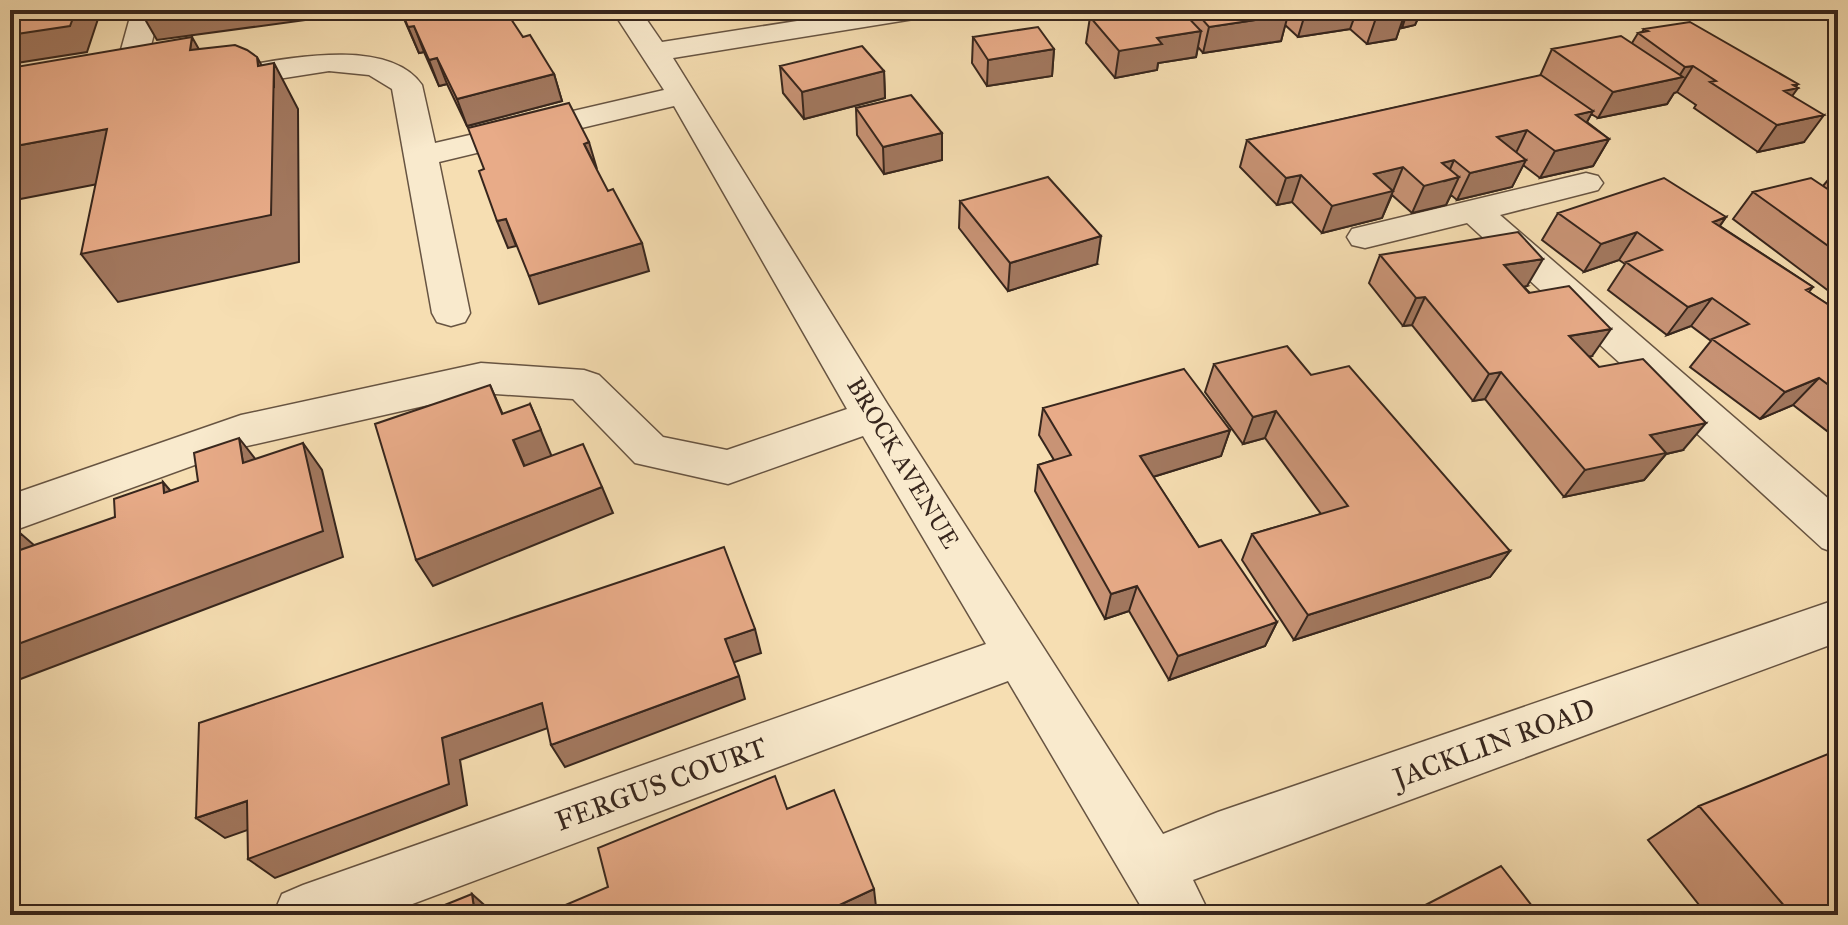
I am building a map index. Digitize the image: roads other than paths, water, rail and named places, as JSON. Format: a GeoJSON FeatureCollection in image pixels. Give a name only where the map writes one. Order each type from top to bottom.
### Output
{"type":"FeatureCollection","features":[{"type":"Feature","properties":{"kind":"street"},"geometry":{"type":"LineString","coordinates":[[146,10],[110,96],[156,89]]}},
{"type":"Feature","properties":{"kind":"street","name":"BROCK AVENUE"},"geometry":{"type":"LineString","coordinates":[[626,10],[683,95],[873,416],[1180,915]]}},
{"type":"Feature","properties":{"kind":"street"},"geometry":{"type":"LineString","coordinates":[[655,52],[920,10]]}},
{"type":"Feature","properties":{"kind":"street"},"geometry":{"type":"LineString","coordinates":[[187,84],[329,62],[376,67],[407,85],[451,313]]}},
{"type":"Feature","properties":{"kind":"street"},"geometry":{"type":"LineString","coordinates":[[423,156],[683,95]]}},
{"type":"Feature","properties":{"kind":"street"},"geometry":{"type":"LineString","coordinates":[[1365,237],[1586,183]]}},
{"type":"Feature","properties":{"kind":"street"},"geometry":{"type":"LineString","coordinates":[[1473,210],[1838,535]]}},
{"type":"Feature","properties":{"kind":"street"},"geometry":{"type":"LineString","coordinates":[[10,514],[241,431],[481,378],[584,385],[650,451],[728,467],[873,416]]}},
{"type":"Feature","properties":{"kind":"street","name":"JACKLIN ROAD"},"geometry":{"type":"LineString","coordinates":[[1151,868],[1218,841],[1838,620]]}},
{"type":"Feature","properties":{"kind":"street","name":"FERGUS COURT"},"geometry":{"type":"LineString","coordinates":[[303,915],[1020,654]]}}]}
